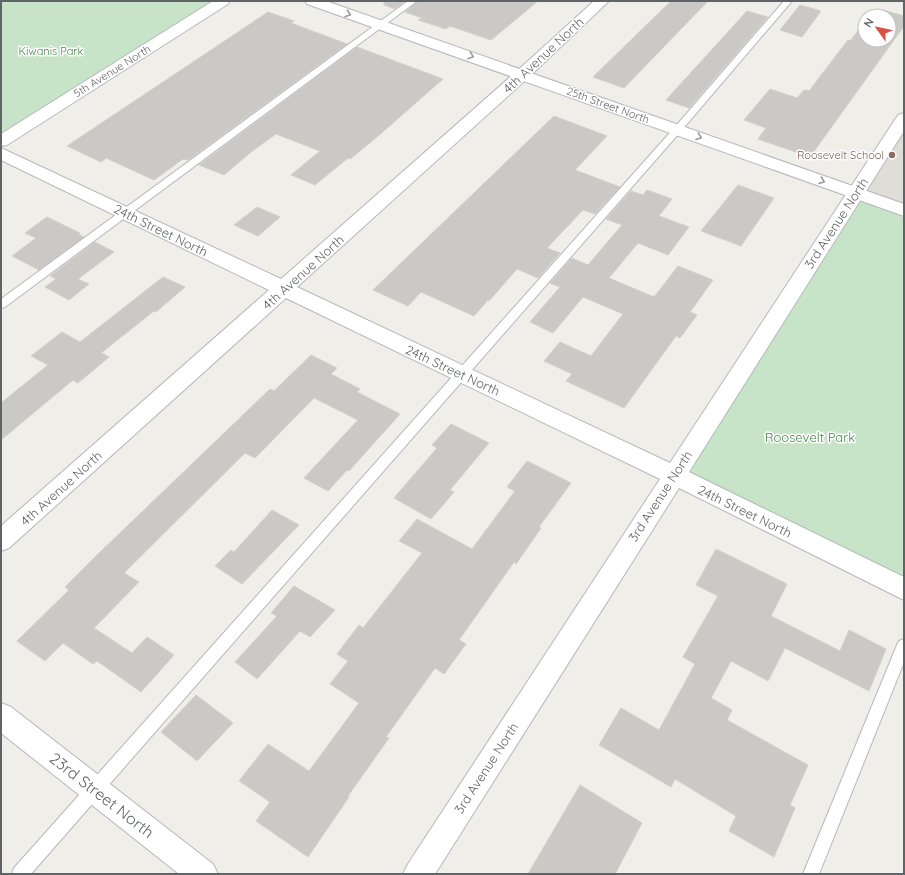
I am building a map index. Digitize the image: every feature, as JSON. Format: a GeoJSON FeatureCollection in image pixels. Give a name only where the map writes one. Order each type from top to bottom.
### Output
{"type":"FeatureCollection","features":[{"type":"Feature","properties":{"kind":"street","name":"5th Avenue North"},"geometry":{"type":"LineString","coordinates":[[1,141],[222,1]]}},
{"type":"Feature","properties":{"kind":"street","name":"25th Street North"},"geometry":{"type":"LineString","coordinates":[[312,1],[523,74],[904,210]]}},
{"type":"Feature","properties":{"kind":"street","name":"4th Avenue North"},"geometry":{"type":"LineString","coordinates":[[1,541],[283,290],[602,1]]}},
{"type":"Feature","properties":{"kind":"street","name":"3rd Avenue North"},"geometry":{"type":"LineString","coordinates":[[418,874],[673,475],[904,118]]}},
{"type":"Feature","properties":{"kind":"street","name":"24th Street North"},"geometry":{"type":"LineString","coordinates":[[1,153],[283,290],[673,475],[904,589]]}},
{"type":"Feature","properties":{"kind":"street","name":"23rd Street North"},"geometry":{"type":"LineString","coordinates":[[1,716],[203,874]]}},
{"type":"Feature","properties":{"kind":"lane"},"geometry":{"type":"LineString","coordinates":[[1,304],[413,1]]}},
{"type":"Feature","properties":{"kind":"lane"},"geometry":{"type":"LineString","coordinates":[[20,874],[462,375],[788,1]]}},
{"type":"Feature","properties":{"kind":"lane"},"geometry":{"type":"LineString","coordinates":[[811,874],[904,645]]}},
{"type":"Feature","properties":{"kind":"shaded area","name":"Roosevelt School"},"geometry":{"type":"Polygon","coordinates":[[[904,118],[904,210],[856,193],[904,118]]]}},
{"type":"Feature","properties":{"kind":"green space","name":"Kiwanis Park"},"geometry":{"type":"Polygon","coordinates":[[[1,1],[222,1],[1,141],[1,1]]]}},
{"type":"Feature","properties":{"kind":"green space","name":"Roosevelt Park"},"geometry":{"type":"Polygon","coordinates":[[[856,193],[904,210],[904,589],[673,475],[856,193]]]}},
{"type":"Feature","properties":{"kind":"building"},"geometry":{"type":"Polygon","coordinates":[[[384,1],[405,1],[395,9],[384,5],[384,1]]]}},
{"type":"Feature","properties":{"kind":"building"},"geometry":{"type":"Polygon","coordinates":[[[418,1],[538,1],[491,40],[450,26],[446,29],[418,20],[422,18],[405,12],[418,1]]]}},
{"type":"Feature","properties":{"kind":"building"},"geometry":{"type":"Polygon","coordinates":[[[671,1],[708,1],[624,88],[593,77],[671,1]]]}},
{"type":"Feature","properties":{"kind":"building"},"geometry":{"type":"Polygon","coordinates":[[[800,5],[821,11],[802,37],[780,30],[800,5]]]}},
{"type":"Feature","properties":{"kind":"building"},"geometry":{"type":"Polygon","coordinates":[[[747,11],[768,17],[689,108],[666,100],[747,11]]]}},
{"type":"Feature","properties":{"kind":"building"},"geometry":{"type":"Polygon","coordinates":[[[268,12],[294,21],[291,23],[347,44],[188,160],[183,159],[154,180],[106,158],[101,162],[67,146],[268,12]]]}},
{"type":"Feature","properties":{"kind":"building"},"geometry":{"type":"Polygon","coordinates":[[[897,14],[904,16],[904,26],[897,36],[897,14]]]}},
{"type":"Feature","properties":{"kind":"building"},"geometry":{"type":"Polygon","coordinates":[[[857,32],[857,48],[888,48],[810,157],[758,139],[766,128],[744,120],[770,89],[797,98],[804,90],[809,91],[848,40],[850,41],[857,32]]]}},
{"type":"Feature","properties":{"kind":"building"},"geometry":{"type":"Polygon","coordinates":[[[357,47],[443,79],[377,137],[315,185],[291,175],[320,151],[276,134],[251,152],[224,175],[199,165],[357,47]]]}},
{"type":"Feature","properties":{"kind":"building"},"geometry":{"type":"Polygon","coordinates":[[[554,116],[607,136],[575,170],[620,187],[595,214],[583,210],[547,248],[560,253],[538,278],[517,269],[474,316],[421,292],[408,306],[373,290],[554,116]]]}},
{"type":"Feature","properties":{"kind":"building"},"geometry":{"type":"Polygon","coordinates":[[[738,185],[774,198],[741,246],[701,231],[738,185]]]}},
{"type":"Feature","properties":{"kind":"building"},"geometry":{"type":"Polygon","coordinates":[[[647,190],[672,199],[659,216],[689,227],[668,255],[638,243],[609,278],[654,297],[678,266],[713,280],[690,312],[697,315],[680,338],[676,336],[624,408],[566,381],[572,374],[544,361],[560,342],[591,356],[623,314],[583,297],[553,333],[530,322],[560,287],[550,283],[572,258],[588,265],[622,225],[606,219],[631,191],[643,195],[647,190]]]}},
{"type":"Feature","properties":{"kind":"building"},"geometry":{"type":"Polygon","coordinates":[[[257,207],[280,217],[258,236],[234,225],[257,207]]]}},
{"type":"Feature","properties":{"kind":"building"},"geometry":{"type":"Polygon","coordinates":[[[47,217],[80,233],[78,234],[84,237],[39,270],[12,256],[36,238],[25,233],[47,217]]]}},
{"type":"Feature","properties":{"kind":"building"},"geometry":{"type":"Polygon","coordinates":[[[95,242],[114,252],[78,279],[89,284],[69,300],[45,287],[56,279],[50,276],[95,242]]]}},
{"type":"Feature","properties":{"kind":"building"},"geometry":{"type":"Polygon","coordinates":[[[163,277],[185,287],[156,312],[154,311],[101,353],[109,357],[78,383],[73,380],[1,440],[1,403],[48,365],[31,356],[62,332],[80,342],[163,277]]]}},
{"type":"Feature","properties":{"kind":"building"},"geometry":{"type":"Polygon","coordinates":[[[311,355],[337,368],[331,374],[360,389],[357,392],[400,414],[349,471],[347,470],[328,491],[304,478],[358,420],[314,398],[255,458],[245,453],[124,573],[139,582],[94,628],[132,653],[147,637],[174,655],[141,692],[97,661],[93,664],[63,643],[45,661],[17,641],[69,590],[65,587],[97,555],[270,389],[274,391],[311,355]]]}},
{"type":"Feature","properties":{"kind":"building"},"geometry":{"type":"Polygon","coordinates":[[[451,424],[489,443],[450,490],[454,492],[431,519],[394,498],[437,448],[432,445],[451,424]]]}},
{"type":"Feature","properties":{"kind":"building"},"geometry":{"type":"Polygon","coordinates":[[[527,461],[571,483],[539,527],[541,528],[516,564],[514,562],[459,640],[466,644],[444,674],[435,668],[386,737],[389,738],[348,796],[349,797],[308,857],[256,821],[270,802],[239,781],[268,744],[309,771],[359,703],[330,684],[348,661],[337,654],[359,625],[363,628],[422,553],[399,541],[417,519],[472,549],[515,491],[507,487],[527,461]]]}},
{"type":"Feature","properties":{"kind":"building"},"geometry":{"type":"Polygon","coordinates":[[[272,510],[299,525],[242,584],[215,566],[231,550],[234,552],[272,510]]]}},
{"type":"Feature","properties":{"kind":"building"},"geometry":{"type":"Polygon","coordinates":[[[716,549],[787,584],[771,616],[840,651],[849,630],[886,649],[869,691],[785,648],[768,681],[731,661],[711,698],[732,710],[727,720],[808,765],[790,805],[795,808],[774,857],[729,831],[736,816],[675,779],[671,787],[599,745],[621,708],[659,730],[695,664],[683,657],[718,596],[696,585],[716,549]]]}},
{"type":"Feature","properties":{"kind":"building"},"geometry":{"type":"Polygon","coordinates":[[[294,586],[335,610],[310,637],[300,631],[257,679],[235,662],[277,616],[271,613],[294,586]]]}},
{"type":"Feature","properties":{"kind":"building"},"geometry":{"type":"Polygon","coordinates":[[[196,695],[233,723],[197,761],[161,732],[196,695]]]}},
{"type":"Feature","properties":{"kind":"building"},"geometry":{"type":"Polygon","coordinates":[[[580,785],[642,823],[615,874],[528,874],[580,785]]]}},
{"type":"Feature","properties":{"kind":"place","name":"Roosevelt School"},"geometry":{"type":"Point","coordinates":[892,155]}}]}
